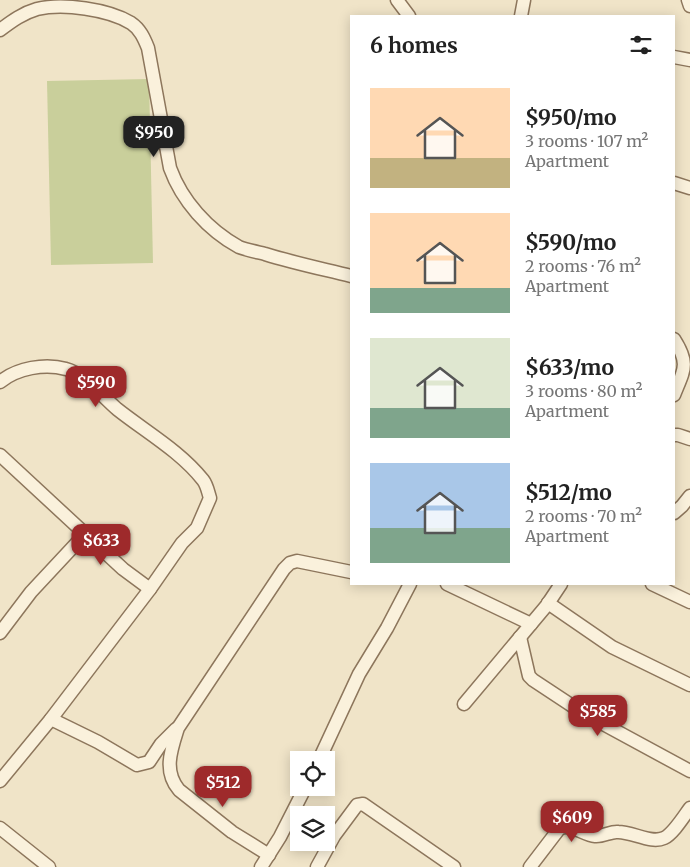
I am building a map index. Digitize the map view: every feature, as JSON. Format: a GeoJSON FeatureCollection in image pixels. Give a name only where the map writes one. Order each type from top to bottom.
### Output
{"type":"FeatureCollection","features":[{"type":"Feature","properties":{"kind":"street"},"geometry":{"type":"LineString","coordinates":[[397,0],[407,15]]}},
{"type":"Feature","properties":{"kind":"street"},"geometry":{"type":"LineString","coordinates":[[521,15],[524,0]]}},
{"type":"Feature","properties":{"kind":"street"},"geometry":{"type":"LineString","coordinates":[[688,0],[690,6]]}},
{"type":"Feature","properties":{"kind":"street"},"geometry":{"type":"LineString","coordinates":[[0,30],[23,14],[38,9],[57,7],[96,10],[115,15],[132,24],[143,35],[148,48],[170,168],[185,199],[219,235],[241,248],[350,276]]}},
{"type":"Feature","properties":{"kind":"street"},"geometry":{"type":"LineString","coordinates":[[675,56],[690,60]]}},
{"type":"Feature","properties":{"kind":"street"},"geometry":{"type":"LineString","coordinates":[[675,183],[690,188]]}},
{"type":"Feature","properties":{"kind":"street"},"geometry":{"type":"LineString","coordinates":[[675,340],[681,348],[687,365],[675,393]]}},
{"type":"Feature","properties":{"kind":"street"},"geometry":{"type":"LineString","coordinates":[[0,382],[6,377],[34,368],[48,366],[68,369],[180,456],[204,481],[210,498],[197,528],[182,543],[51,719],[0,781]]}},
{"type":"Feature","properties":{"kind":"street"},"geometry":{"type":"LineString","coordinates":[[675,435],[690,439]]}},
{"type":"Feature","properties":{"kind":"street"},"geometry":{"type":"LineString","coordinates":[[0,455],[123,569],[150,588]]}},
{"type":"Feature","properties":{"kind":"street"},"geometry":{"type":"LineString","coordinates":[[675,512],[690,496]]}},
{"type":"Feature","properties":{"kind":"street"},"geometry":{"type":"LineString","coordinates":[[0,633],[31,592],[86,533]]}},
{"type":"Feature","properties":{"kind":"street"},"geometry":{"type":"LineString","coordinates":[[51,719],[98,742],[137,765],[149,762],[161,744],[178,728],[284,569],[290,563],[303,562],[350,572]]}},
{"type":"Feature","properties":{"kind":"street"},"geometry":{"type":"LineString","coordinates":[[322,751],[359,674],[387,628],[409,585]]}},
{"type":"Feature","properties":{"kind":"street"},"geometry":{"type":"LineString","coordinates":[[449,585],[531,624]]}},
{"type":"Feature","properties":{"kind":"street"},"geometry":{"type":"LineString","coordinates":[[464,704],[548,603],[560,585]]}},
{"type":"Feature","properties":{"kind":"street"},"geometry":{"type":"LineString","coordinates":[[654,585],[690,602]]}},
{"type":"Feature","properties":{"kind":"street"},"geometry":{"type":"LineString","coordinates":[[548,603],[612,647],[690,685]]}},
{"type":"Feature","properties":{"kind":"street"},"geometry":{"type":"LineString","coordinates":[[520,637],[529,676],[533,680],[583,713],[690,771]]}},
{"type":"Feature","properties":{"kind":"street"},"geometry":{"type":"LineString","coordinates":[[178,728],[170,750],[168,766],[173,783],[179,790],[232,832],[269,855]]}},
{"type":"Feature","properties":{"kind":"street"},"geometry":{"type":"LineString","coordinates":[[261,867],[280,837],[301,796]]}},
{"type":"Feature","properties":{"kind":"street"},"geometry":{"type":"LineString","coordinates":[[317,867],[334,836],[357,805],[363,804],[454,867]]}},
{"type":"Feature","properties":{"kind":"street"},"geometry":{"type":"LineString","coordinates":[[530,867],[559,829],[564,826],[593,836],[617,831],[660,839],[667,836],[690,808]]}},
{"type":"Feature","properties":{"kind":"street"},"geometry":{"type":"LineString","coordinates":[[0,828],[49,867]]}},
{"type":"Feature","properties":{"kind":"green space"},"geometry":{"type":"Polygon","coordinates":[[[149,79],[153,263],[51,265],[47,81],[149,79]]]}}]}
